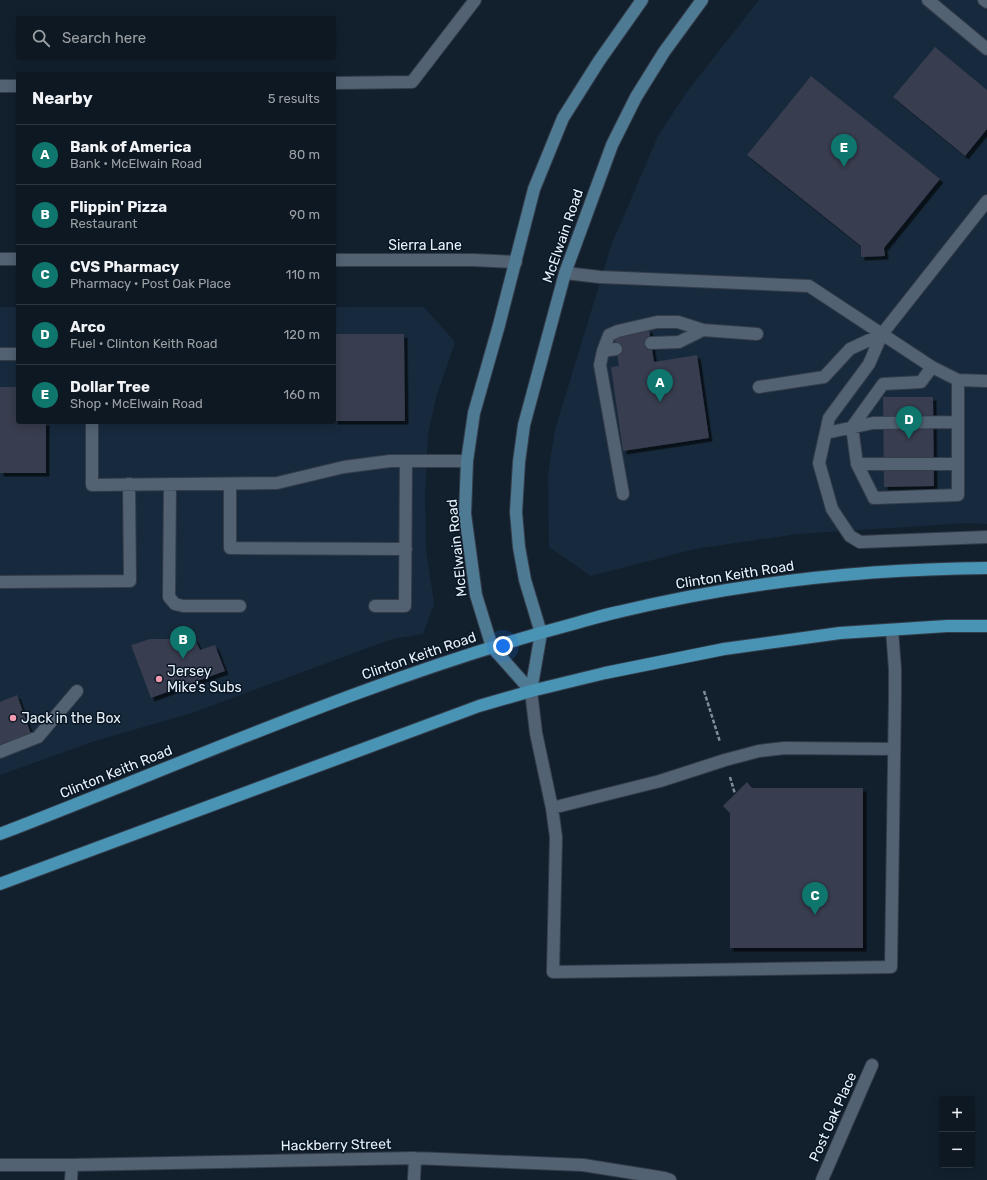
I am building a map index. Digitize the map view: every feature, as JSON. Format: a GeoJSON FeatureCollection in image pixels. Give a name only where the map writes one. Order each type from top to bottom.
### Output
{"type":"FeatureCollection","features":[{"type":"Feature","properties":{"kind":"main road","name":"McElwain Road"},"geometry":{"type":"LineString","coordinates":[[531,691],[492,647],[476,595],[466,514],[467,461],[474,413],[516,262],[534,189],[563,118],[599,61],[642,0]]}},
{"type":"Feature","properties":{"kind":"main road","name":"McElwain Road"},"geometry":{"type":"LineString","coordinates":[[531,691],[541,633],[525,580],[519,547],[516,512],[519,462],[524,425],[564,273],[612,145],[636,97],[664,52],[702,0]]}},
{"type":"Feature","properties":{"kind":"main road","name":"Clinton Keith Road"},"geometry":{"type":"LineString","coordinates":[[0,834],[143,778],[231,741],[457,658],[616,612],[696,595],[788,581],[875,572],[987,568]]}},
{"type":"Feature","properties":{"kind":"main road"},"geometry":{"type":"LineString","coordinates":[[0,884],[479,706],[531,691],[636,666],[724,649],[840,633],[947,626],[987,626]]}},
{"type":"Feature","properties":{"kind":"street"},"geometry":{"type":"LineString","coordinates":[[336,83],[412,82],[475,0]]}},
{"type":"Feature","properties":{"kind":"street"},"geometry":{"type":"LineString","coordinates":[[928,0],[987,49]]}},
{"type":"Feature","properties":{"kind":"street"},"geometry":{"type":"LineString","coordinates":[[0,86],[16,86]]}},
{"type":"Feature","properties":{"kind":"street"},"geometry":{"type":"LineString","coordinates":[[987,201],[882,334],[869,364],[829,418],[819,463],[832,509],[850,536],[860,542],[987,537]]}},
{"type":"Feature","properties":{"kind":"street"},"geometry":{"type":"LineString","coordinates":[[0,259],[16,259]]}},
{"type":"Feature","properties":{"kind":"street","name":"Sierra Lane"},"geometry":{"type":"LineString","coordinates":[[336,260],[473,260],[516,262]]}},
{"type":"Feature","properties":{"kind":"street"},"geometry":{"type":"LineString","coordinates":[[564,273],[600,277],[809,286],[932,367],[958,380],[987,381]]}},
{"type":"Feature","properties":{"kind":"street"},"geometry":{"type":"LineString","coordinates":[[623,494],[600,365],[609,335],[618,331],[657,322],[678,322],[703,330],[757,334]]}},
{"type":"Feature","properties":{"kind":"street"},"geometry":{"type":"LineString","coordinates":[[651,343],[679,342],[703,330]]}},
{"type":"Feature","properties":{"kind":"street"},"geometry":{"type":"LineString","coordinates":[[759,387],[824,377],[850,349],[882,334]]}},
{"type":"Feature","properties":{"kind":"street"},"geometry":{"type":"LineString","coordinates":[[603,351],[616,349]]}},
{"type":"Feature","properties":{"kind":"street"},"geometry":{"type":"LineString","coordinates":[[0,354],[16,354]]}},
{"type":"Feature","properties":{"kind":"street"},"geometry":{"type":"LineString","coordinates":[[932,367],[921,382],[883,384],[852,427],[857,464],[874,498],[958,495],[958,380]]}},
{"type":"Feature","properties":{"kind":"street"},"geometry":{"type":"LineString","coordinates":[[826,433],[873,423],[958,422]]}},
{"type":"Feature","properties":{"kind":"street"},"geometry":{"type":"LineString","coordinates":[[92,424],[92,485],[277,483],[344,466],[390,461],[467,461]]}},
{"type":"Feature","properties":{"kind":"street"},"geometry":{"type":"LineString","coordinates":[[375,606],[405,606],[406,461]]}},
{"type":"Feature","properties":{"kind":"street"},"geometry":{"type":"LineString","coordinates":[[857,464],[958,464]]}},
{"type":"Feature","properties":{"kind":"street"},"geometry":{"type":"LineString","coordinates":[[0,582],[130,581],[129,484]]}},
{"type":"Feature","properties":{"kind":"street"},"geometry":{"type":"LineString","coordinates":[[170,484],[169,597],[175,604],[183,606],[240,606]]}},
{"type":"Feature","properties":{"kind":"street"},"geometry":{"type":"LineString","coordinates":[[230,484],[230,548],[406,549]]}},
{"type":"Feature","properties":{"kind":"street"},"geometry":{"type":"LineString","coordinates":[[531,691],[536,733],[552,808],[556,837],[553,972],[890,967],[895,669],[892,630]]}},
{"type":"Feature","properties":{"kind":"street"},"geometry":{"type":"LineString","coordinates":[[0,752],[38,736],[77,691]]}},
{"type":"Feature","properties":{"kind":"street"},"geometry":{"type":"LineString","coordinates":[[552,808],[660,781],[725,760],[759,751],[785,748],[894,749]]}},
{"type":"Feature","properties":{"kind":"street","name":"Post Oak Place"},"geometry":{"type":"LineString","coordinates":[[822,1180],[872,1066]]}},
{"type":"Feature","properties":{"kind":"street"},"geometry":{"type":"LineString","coordinates":[[414,1180],[415,1158]]}},
{"type":"Feature","properties":{"kind":"street","name":"Hackberry Street"},"geometry":{"type":"LineString","coordinates":[[0,1165],[72,1165],[415,1158],[583,1165],[670,1180]]}},
{"type":"Feature","properties":{"kind":"street"},"geometry":{"type":"LineString","coordinates":[[71,1180],[72,1165]]}},
{"type":"Feature","properties":{"kind":"shaded area"},"geometry":{"type":"Polygon","coordinates":[[[759,0],[987,0],[987,524],[967,523],[797,534],[695,549],[591,576],[549,547],[548,474],[555,430],[611,246],[658,136],[686,93],[759,0]]]}},
{"type":"Feature","properties":{"kind":"shaded area"},"geometry":{"type":"Polygon","coordinates":[[[0,307],[16,307],[16,424],[336,424],[336,307],[424,307],[455,342],[436,398],[428,434],[425,493],[426,549],[434,604],[423,634],[392,639],[192,713],[95,741],[0,775],[0,307]]]}},
{"type":"Feature","properties":{"kind":"building"},"geometry":{"type":"Polygon","coordinates":[[[935,47],[987,90],[987,129],[965,156],[893,97],[935,47]]]}},
{"type":"Feature","properties":{"kind":"building"},"geometry":{"type":"Polygon","coordinates":[[[811,76],[940,179],[884,248],[885,256],[861,257],[861,246],[747,155],[811,76]]]}},
{"type":"Feature","properties":{"kind":"building"},"geometry":{"type":"Polygon","coordinates":[[[649,329],[654,362],[697,355],[709,438],[623,451],[611,367],[619,366],[614,335],[649,329]]]}},
{"type":"Feature","properties":{"kind":"building"},"geometry":{"type":"Polygon","coordinates":[[[336,334],[404,334],[405,421],[336,421],[336,334]]]}},
{"type":"Feature","properties":{"kind":"building"},"geometry":{"type":"Polygon","coordinates":[[[0,387],[16,387],[16,424],[46,424],[46,473],[0,473],[0,387]]]}},
{"type":"Feature","properties":{"kind":"building"},"geometry":{"type":"Polygon","coordinates":[[[883,397],[933,397],[934,486],[884,487],[883,397]]]}},
{"type":"Feature","properties":{"kind":"building"},"geometry":{"type":"Polygon","coordinates":[[[150,639],[195,639],[200,650],[215,645],[225,671],[151,698],[131,645],[150,639]]]}},
{"type":"Feature","properties":{"kind":"building","name":"Jack in the Box"},"geometry":{"type":"Polygon","coordinates":[[[17,695],[31,734],[0,745],[0,702],[17,695]]]}},
{"type":"Feature","properties":{"kind":"building"},"geometry":{"type":"Polygon","coordinates":[[[747,782],[752,788],[863,788],[863,948],[730,948],[730,813],[723,806],[747,782]]]}},
{"type":"Feature","properties":{"kind":"place","name":"Dollar Tree"},"geometry":{"type":"Point","coordinates":[844,167]}},
{"type":"Feature","properties":{"kind":"place","name":"Bank of America"},"geometry":{"type":"Point","coordinates":[660,402]}},
{"type":"Feature","properties":{"kind":"place","name":"Arco"},"geometry":{"type":"Point","coordinates":[909,439]}},
{"type":"Feature","properties":{"kind":"place","name":"Flippin' Pizza"},"geometry":{"type":"Point","coordinates":[183,659]}},
{"type":"Feature","properties":{"kind":"place","name":"Jersey Mike's Subs"},"geometry":{"type":"Point","coordinates":[159,679]}},
{"type":"Feature","properties":{"kind":"place","name":"Jack in the Box"},"geometry":{"type":"Point","coordinates":[13,718]}},
{"type":"Feature","properties":{"kind":"place","name":"CVS Pharmacy"},"geometry":{"type":"Point","coordinates":[815,915]}}]}
